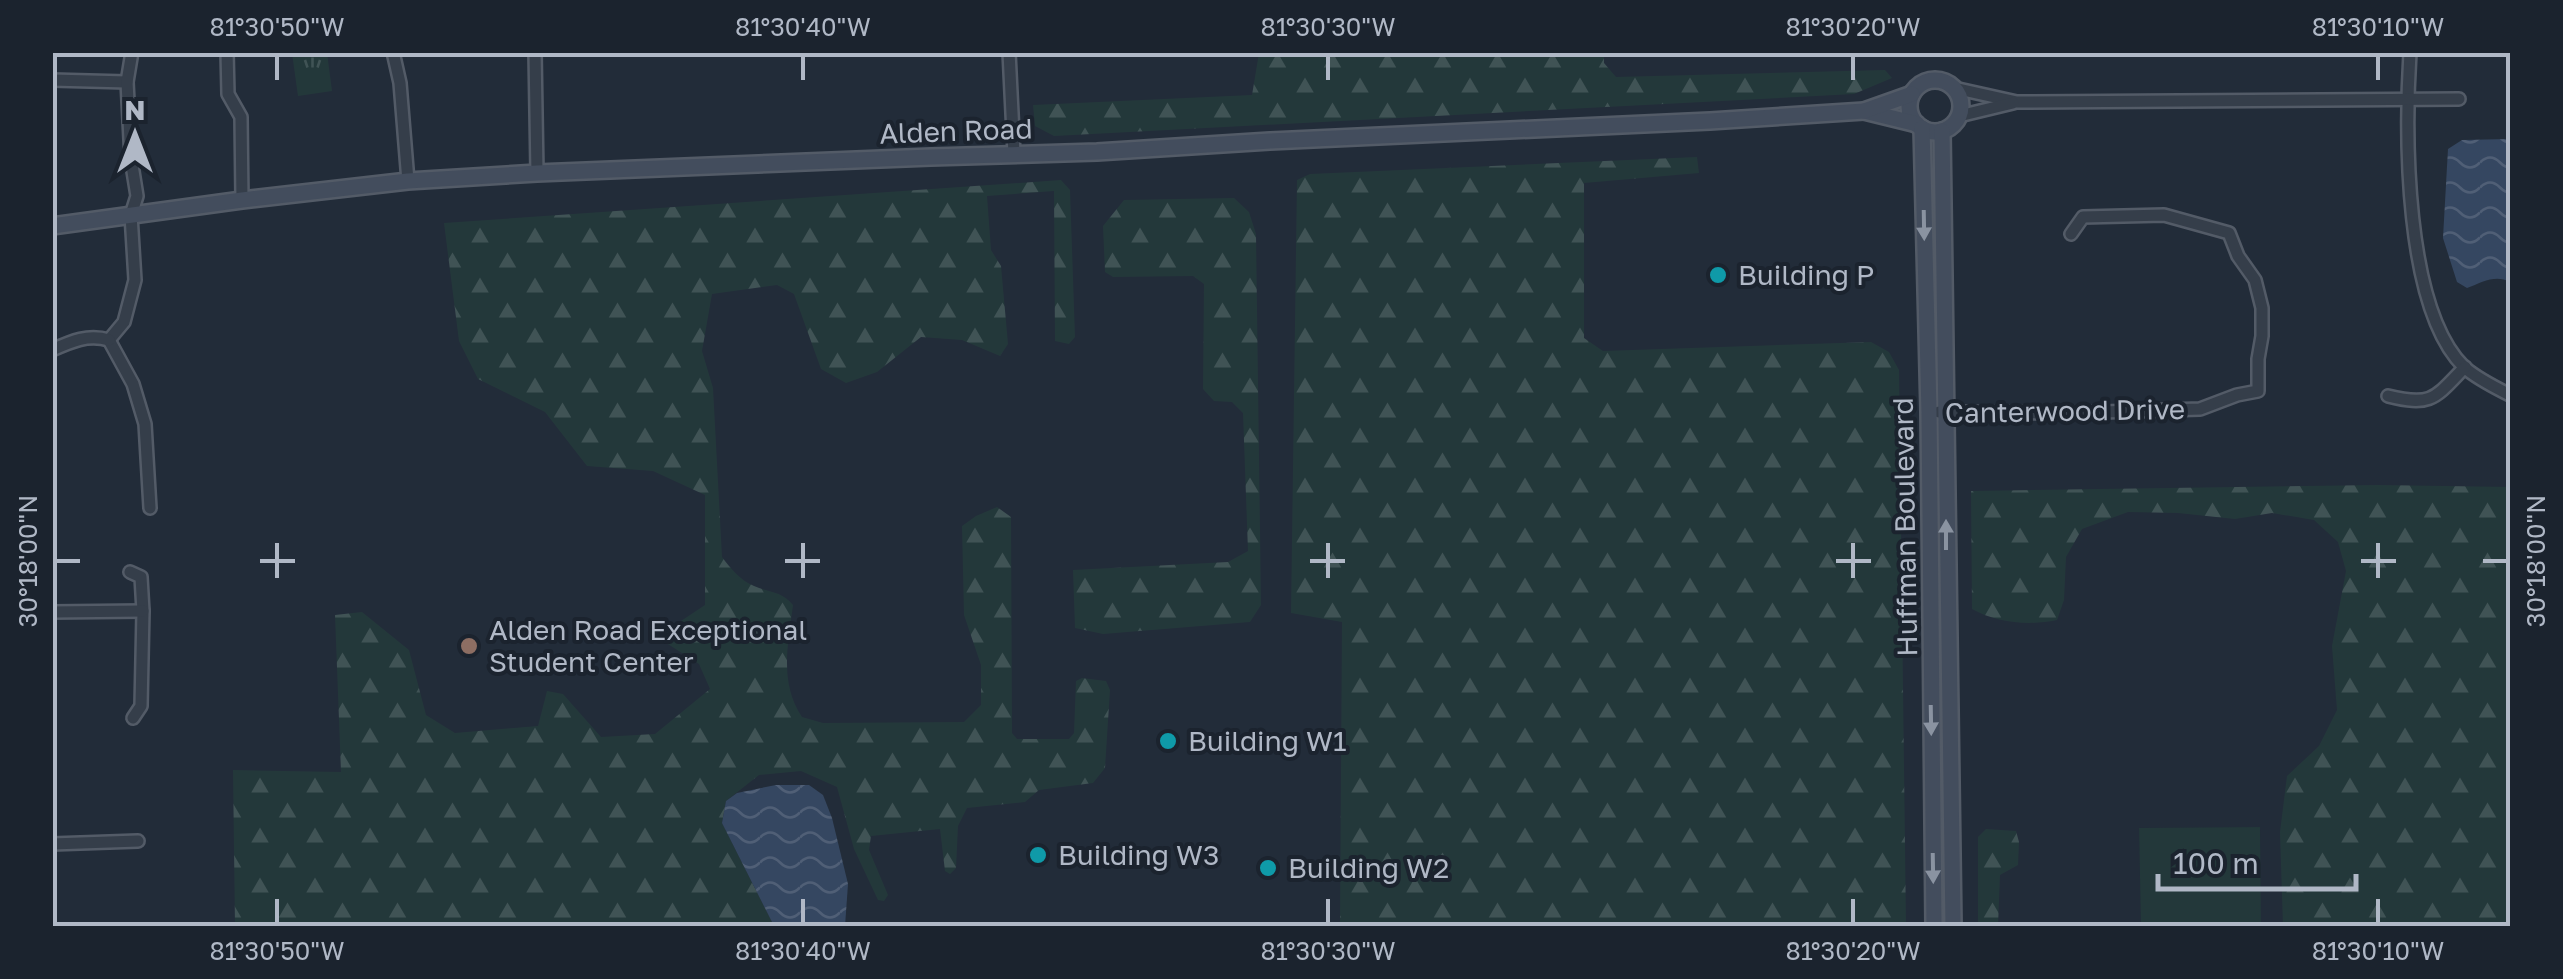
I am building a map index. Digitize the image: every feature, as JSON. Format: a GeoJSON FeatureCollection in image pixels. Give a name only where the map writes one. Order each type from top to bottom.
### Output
{"type":"FeatureCollection","features":[{"type":"Feature","properties":{"kind":"street"},"geometry":{"type":"LineString","coordinates":[[109,340],[124,322],[135,280],[131,215],[137,196],[130,159],[127,82],[132,52]]}},
{"type":"Feature","properties":{"kind":"street"},"geometry":{"type":"LineString","coordinates":[[227,52],[228,94],[241,117],[242,200]]}},
{"type":"Feature","properties":{"kind":"street"},"geometry":{"type":"LineString","coordinates":[[393,52],[400,83],[408,181]]}},
{"type":"Feature","properties":{"kind":"street"},"geometry":{"type":"LineString","coordinates":[[534,52],[537,173]]}},
{"type":"Feature","properties":{"kind":"street"},"geometry":{"type":"LineString","coordinates":[[1010,52],[1014,154]]}},
{"type":"Feature","properties":{"kind":"street"},"geometry":{"type":"LineString","coordinates":[[2410,52],[2407,98],[2414,228],[2423,285],[2440,334],[2465,367],[2510,395]]}},
{"type":"Feature","properties":{"kind":"street"},"geometry":{"type":"LineString","coordinates":[[52,80],[127,82]]}},
{"type":"Feature","properties":{"kind":"street"},"geometry":{"type":"LineString","coordinates":[[1936,80],[1954,88],[1959,96],[1959,116],[1954,126],[1934,132],[1919,126],[1909,110],[1912,94],[1926,82],[1936,80]]}},
{"type":"Feature","properties":{"kind":"street"},"geometry":{"type":"LineString","coordinates":[[1954,88],[2018,102]]}},
{"type":"Feature","properties":{"kind":"street","name":"Alden Road"},"geometry":{"type":"LineString","coordinates":[[52,226],[408,181],[1097,152],[1864,111],[1912,94]]}},
{"type":"Feature","properties":{"kind":"street"},"geometry":{"type":"LineString","coordinates":[[1959,116],[2018,102],[2459,99]]}},
{"type":"Feature","properties":{"kind":"street","name":"Alden Road"},"geometry":{"type":"LineString","coordinates":[[1864,111],[1919,126]]}},
{"type":"Feature","properties":{"kind":"street","name":"Huffman Boulevard"},"geometry":{"type":"LineString","coordinates":[[1919,126],[1947,614],[1952,926]]}},
{"type":"Feature","properties":{"kind":"street","name":"Huffman Boulevard"},"geometry":{"type":"LineString","coordinates":[[1934,926],[1942,131]]}},
{"type":"Feature","properties":{"kind":"street","name":"Canterwood Drive"},"geometry":{"type":"LineString","coordinates":[[1938,412],[2071,414],[2200,409],[2258,391],[2262,308],[2254,280],[2229,234],[2164,216],[2083,217],[2070,234]]}},
{"type":"Feature","properties":{"kind":"street"},"geometry":{"type":"LineString","coordinates":[[52,350],[84,338],[109,340]]}},
{"type":"Feature","properties":{"kind":"street"},"geometry":{"type":"LineString","coordinates":[[109,340],[133,384],[145,424],[150,508]]}},
{"type":"Feature","properties":{"kind":"street"},"geometry":{"type":"LineString","coordinates":[[2388,396],[2416,403],[2439,394],[2465,367]]}},
{"type":"Feature","properties":{"kind":"street"},"geometry":{"type":"LineString","coordinates":[[130,572],[141,577],[143,611],[141,706],[133,718]]}},
{"type":"Feature","properties":{"kind":"street"},"geometry":{"type":"LineString","coordinates":[[52,612],[143,611]]}},
{"type":"Feature","properties":{"kind":"street"},"geometry":{"type":"LineString","coordinates":[[52,844],[138,841]]}},
{"type":"Feature","properties":{"kind":"green space"},"geometry":{"type":"Polygon","coordinates":[[[1604,52],[1604,63],[1616,77],[1885,70],[1892,78],[1854,94],[1054,136],[1035,126],[1033,105],[1252,95],[1259,53],[1604,52]]]}},
{"type":"Feature","properties":{"kind":"green space"},"geometry":{"type":"Polygon","coordinates":[[[292,53],[327,53],[332,91],[298,96],[292,53]]]}},
{"type":"Feature","properties":{"kind":"green space"},"geometry":{"type":"Polygon","coordinates":[[[1697,157],[1699,173],[1584,183],[1584,338],[1603,351],[1871,342],[1889,352],[1899,370],[1906,926],[1340,926],[1342,622],[1291,613],[1297,180],[1310,174],[1697,157]]]}},
{"type":"Feature","properties":{"kind":"green space"},"geometry":{"type":"Polygon","coordinates":[[[1061,180],[1070,190],[1075,337],[1069,344],[1055,341],[1054,191],[987,196],[991,250],[1001,266],[1008,344],[1000,356],[962,340],[921,337],[877,372],[846,383],[821,369],[794,294],[777,285],[712,294],[702,351],[713,388],[722,557],[744,581],[780,595],[793,605],[788,677],[802,717],[823,723],[964,722],[981,705],[981,665],[964,615],[962,526],[997,507],[1011,517],[1012,733],[1017,739],[1069,739],[1074,733],[1076,681],[1106,681],[1110,690],[1105,768],[1093,783],[1039,790],[1025,802],[967,808],[958,826],[956,868],[950,874],[945,871],[940,829],[871,836],[869,850],[888,895],[884,901],[878,900],[854,849],[837,787],[801,771],[759,775],[726,801],[722,823],[774,926],[235,926],[233,770],[341,772],[335,615],[362,612],[409,650],[426,715],[455,733],[538,726],[547,691],[563,694],[601,737],[655,734],[710,689],[699,664],[657,637],[705,605],[705,495],[653,471],[587,466],[545,412],[478,379],[459,341],[444,223],[1061,180]]]}},
{"type":"Feature","properties":{"kind":"green space"},"geometry":{"type":"Polygon","coordinates":[[[1234,198],[1249,212],[1256,234],[1261,605],[1250,622],[1103,634],[1075,628],[1073,570],[1228,562],[1248,551],[1243,413],[1232,402],[1214,401],[1203,389],[1204,284],[1193,276],[1113,277],[1105,272],[1103,226],[1124,200],[1234,198]]]}},
{"type":"Feature","properties":{"kind":"green space"},"geometry":{"type":"Polygon","coordinates":[[[2510,487],[2510,926],[2283,926],[2280,832],[2287,776],[2319,746],[2337,710],[2332,646],[2346,571],[2338,542],[2314,520],[2272,513],[2235,519],[2128,512],[2082,529],[2066,557],[2064,600],[2057,620],[2013,622],[1972,609],[1971,491],[2510,487]]]}},
{"type":"Feature","properties":{"kind":"green space"},"geometry":{"type":"Polygon","coordinates":[[[2260,827],[2261,926],[2141,926],[2139,828],[2260,827]]]}},
{"type":"Feature","properties":{"kind":"green space"},"geometry":{"type":"Polygon","coordinates":[[[1986,829],[2016,831],[2019,842],[2018,865],[2000,875],[1998,926],[1978,926],[1978,837],[1986,829]]]}},
{"type":"Feature","properties":{"kind":"water"},"geometry":{"type":"Polygon","coordinates":[[[2510,139],[2510,282],[2494,279],[2467,288],[2457,282],[2443,238],[2448,149],[2462,140],[2510,139]]]}},
{"type":"Feature","properties":{"kind":"water"},"geometry":{"type":"Polygon","coordinates":[[[776,785],[809,785],[823,795],[848,884],[845,926],[774,926],[722,823],[726,801],[737,793],[776,785]]]}},
{"type":"Feature","properties":{"kind":"place","name":"Building P"},"geometry":{"type":"Point","coordinates":[1718,275]}},
{"type":"Feature","properties":{"kind":"place","name":"Alden Road Exceptional Student Center"},"geometry":{"type":"Point","coordinates":[469,646]}},
{"type":"Feature","properties":{"kind":"place","name":"Building W1"},"geometry":{"type":"Point","coordinates":[1168,741]}},
{"type":"Feature","properties":{"kind":"place","name":"Building W3"},"geometry":{"type":"Point","coordinates":[1038,855]}},
{"type":"Feature","properties":{"kind":"place","name":"Building W2"},"geometry":{"type":"Point","coordinates":[1268,868]}}]}
